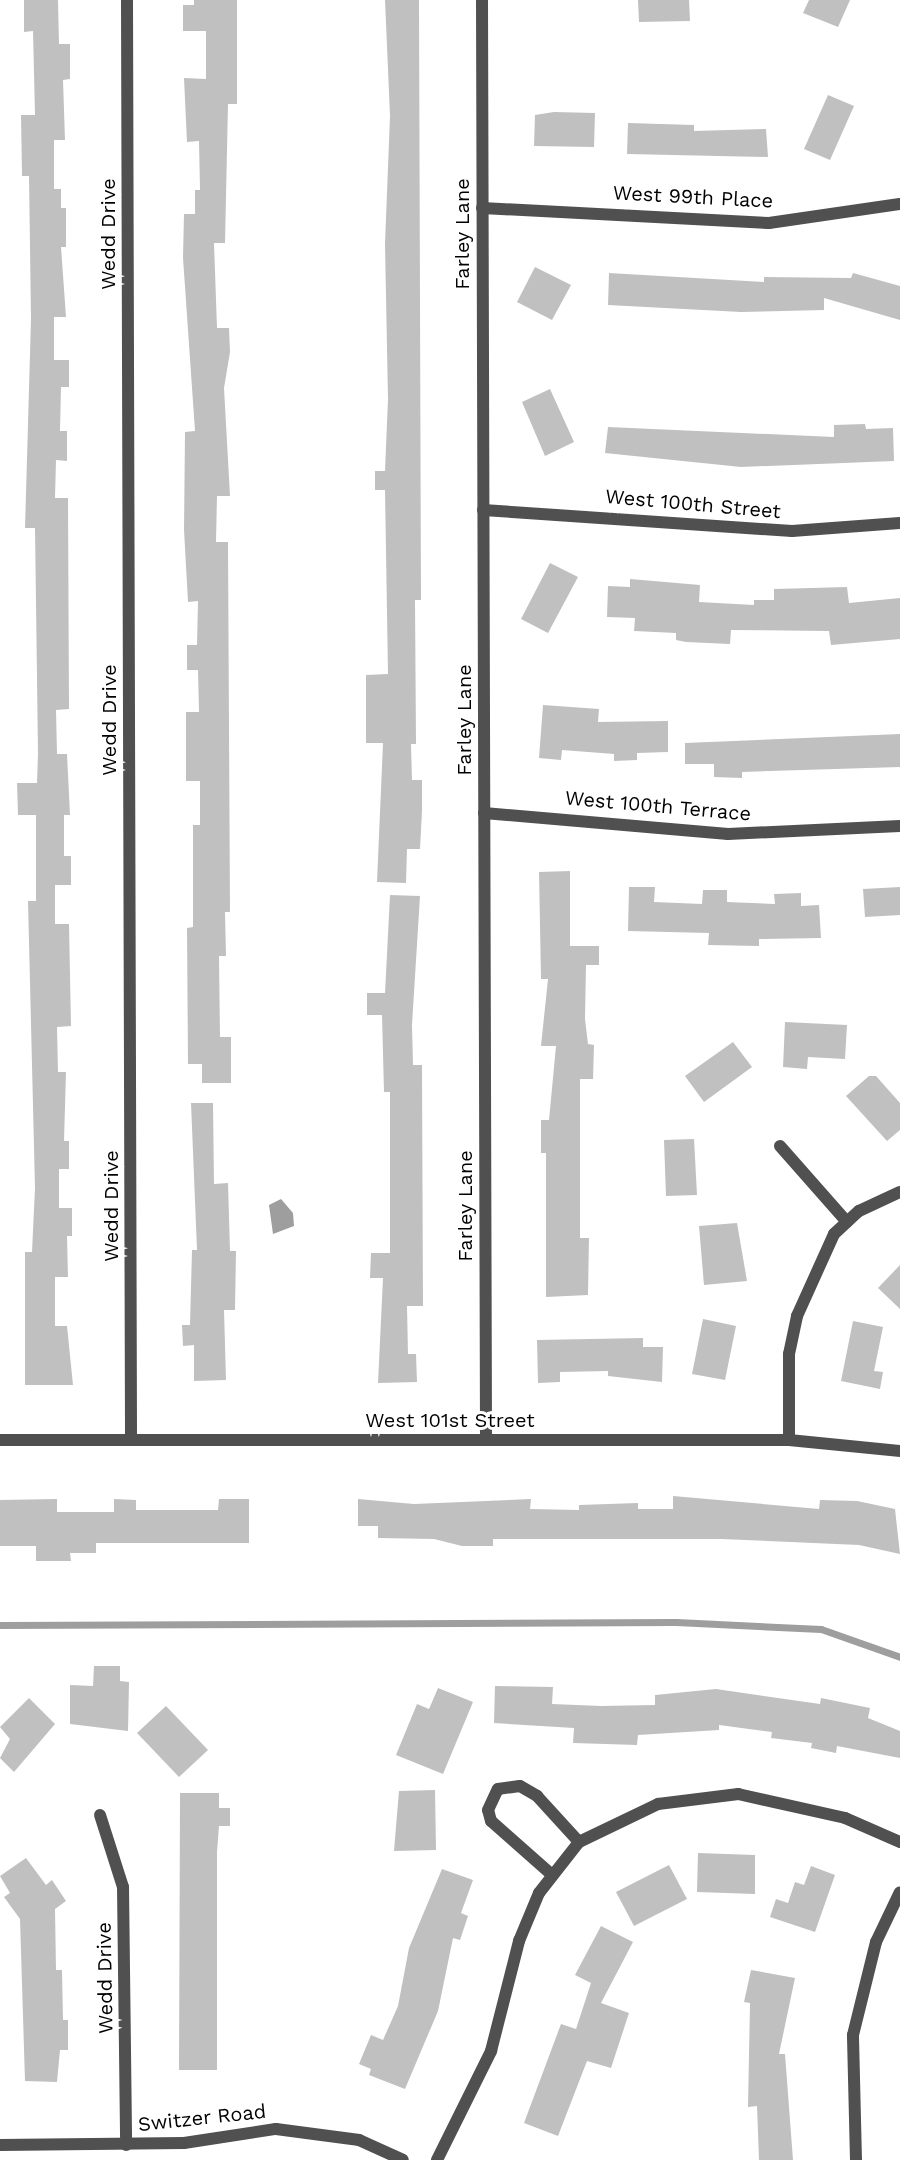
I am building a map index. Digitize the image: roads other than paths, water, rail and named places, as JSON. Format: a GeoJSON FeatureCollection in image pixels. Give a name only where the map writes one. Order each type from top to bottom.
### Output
{"type":"FeatureCollection","features":[{"type":"Feature","properties":{"kind":"street","name":"Wedd Drive"},"geometry":{"type":"LineString","coordinates":[[126,0],[131,1440]]}},
{"type":"Feature","properties":{"kind":"street","name":"Farley Lane"},"geometry":{"type":"LineString","coordinates":[[482,0],[486,1440]]}},
{"type":"Feature","properties":{"kind":"street","name":"West 99th Place"},"geometry":{"type":"LineString","coordinates":[[482,208],[769,223],[900,204]]}},
{"type":"Feature","properties":{"kind":"street","name":"West 100th Street"},"geometry":{"type":"LineString","coordinates":[[483,510],[792,531],[900,523]]}},
{"type":"Feature","properties":{"kind":"street","name":"West 100th Terrace"},"geometry":{"type":"LineString","coordinates":[[484,813],[728,834],[900,826]]}},
{"type":"Feature","properties":{"kind":"street"},"geometry":{"type":"LineString","coordinates":[[780,1146],[846,1222]]}},
{"type":"Feature","properties":{"kind":"street"},"geometry":{"type":"LineString","coordinates":[[789,1440],[789,1354],[798,1316],[834,1234],[846,1222],[900,1192]]}},
{"type":"Feature","properties":{"kind":"street","name":"West 101st Street"},"geometry":{"type":"LineString","coordinates":[[0,1440],[789,1440],[900,1451]]}},
{"type":"Feature","properties":{"kind":"street"},"geometry":{"type":"LineString","coordinates":[[551,1874],[491,1821],[488,1810],[498,1789],[520,1786],[537,1796],[579,1842]]}},
{"type":"Feature","properties":{"kind":"street"},"geometry":{"type":"LineString","coordinates":[[437,2160],[491,2051],[519,1941],[551,1874],[579,1842],[658,1804],[738,1794],[845,1818],[900,1842]]}},
{"type":"Feature","properties":{"kind":"street","name":"Wedd Drive"},"geometry":{"type":"LineString","coordinates":[[100,1815],[123,1887],[126,2145]]}},
{"type":"Feature","properties":{"kind":"street"},"geometry":{"type":"LineString","coordinates":[[856,2160],[850,2091],[855,2025],[876,1942],[900,1892]]}},
{"type":"Feature","properties":{"kind":"street","name":"Switzer Road"},"geometry":{"type":"LineString","coordinates":[[0,2145],[184,2143],[276,2129],[315,2131],[359,2140],[403,2160]]}},
{"type":"Feature","properties":{"kind":"waterway"},"geometry":{"type":"LineString","coordinates":[[0,1625],[676,1622],[821,1629],[900,1657]]}}]}
